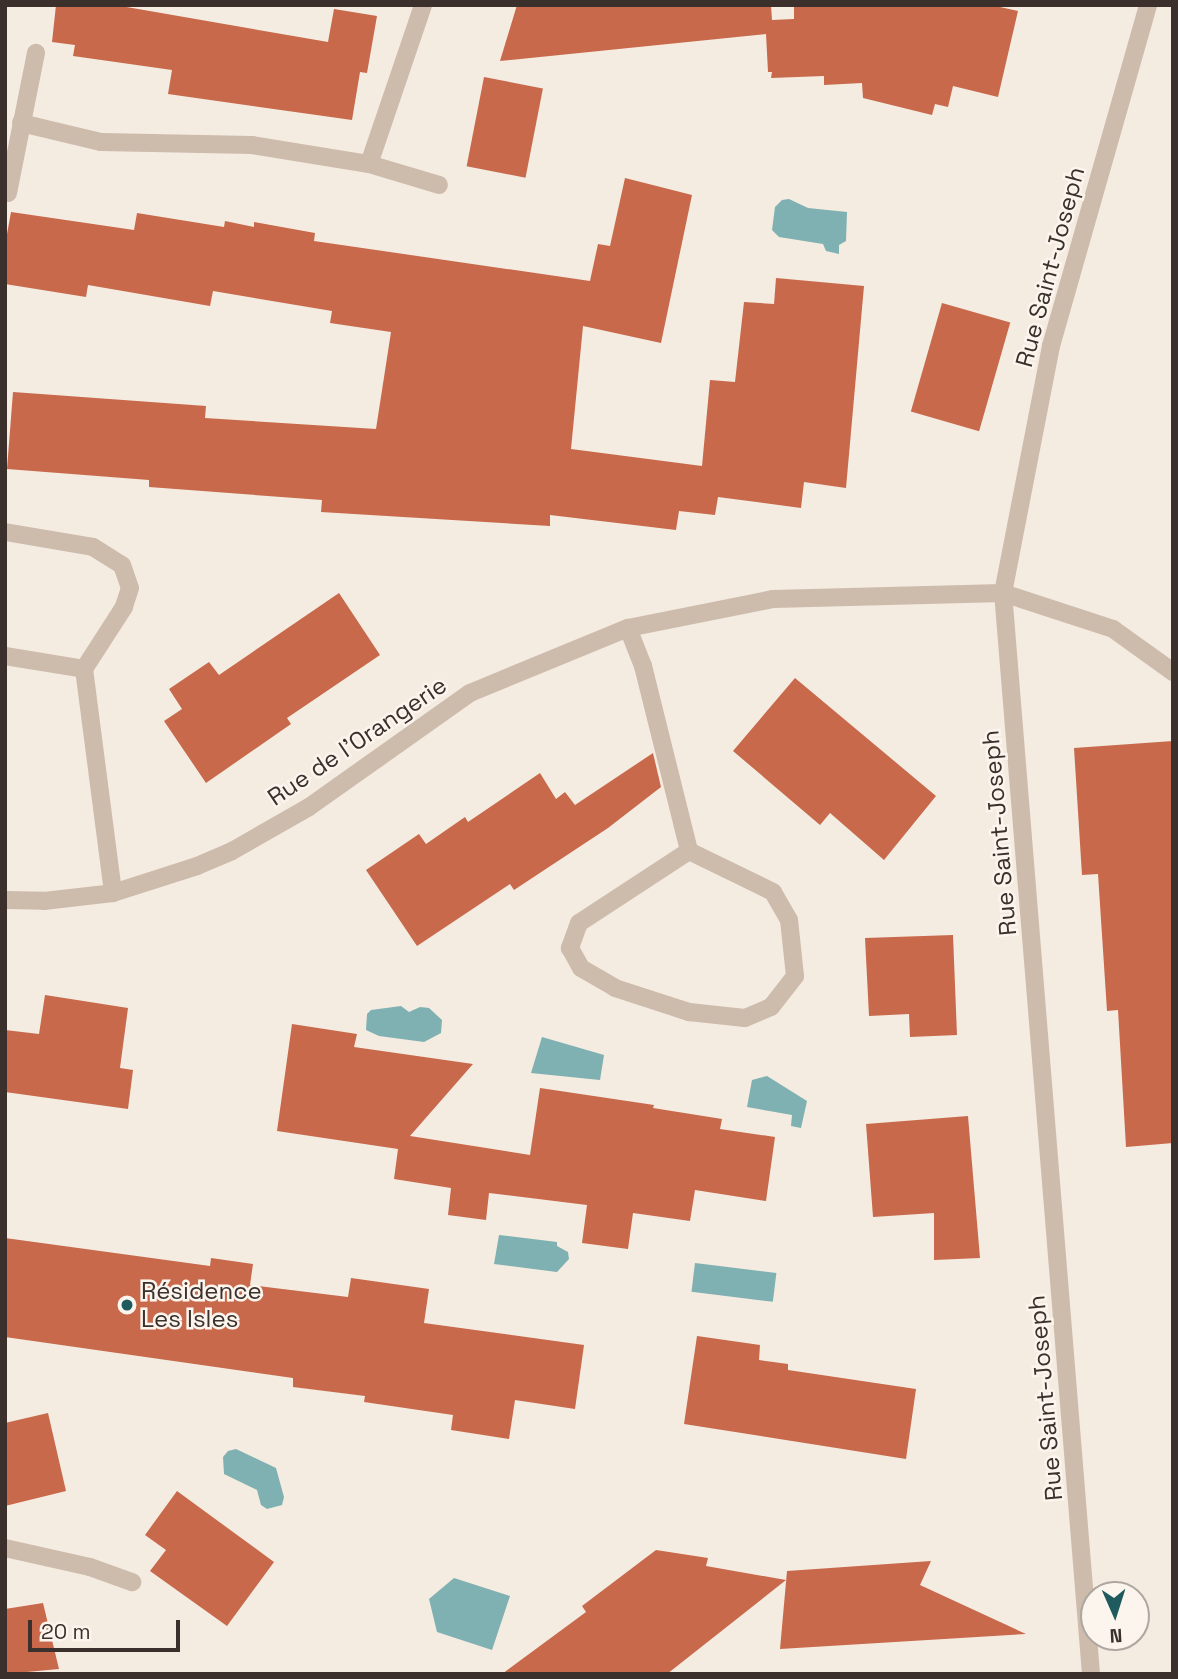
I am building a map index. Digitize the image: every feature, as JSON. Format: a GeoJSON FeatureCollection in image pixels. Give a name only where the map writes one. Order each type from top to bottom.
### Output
{"type":"FeatureCollection","features":[{"type":"Feature","properties":{"kind":"street"},"geometry":{"type":"LineString","coordinates":[[369,164],[423,5]]}},
{"type":"Feature","properties":{"kind":"street","name":"Rue Saint-Joseph"},"geometry":{"type":"LineString","coordinates":[[1091,1674],[1003,593],[1051,346],[1148,5]]}},
{"type":"Feature","properties":{"kind":"street"},"geometry":{"type":"LineString","coordinates":[[8,193],[36,53]]}},
{"type":"Feature","properties":{"kind":"street"},"geometry":{"type":"LineString","coordinates":[[21,123],[101,142],[252,145],[369,164],[439,185]]}},
{"type":"Feature","properties":{"kind":"street"},"geometry":{"type":"LineString","coordinates":[[5,532],[38,535],[93,547],[122,565],[130,588],[124,607],[84,669],[113,892]]}},
{"type":"Feature","properties":{"kind":"street","name":"Rue de l'Orangerie"},"geometry":{"type":"LineString","coordinates":[[5,900],[44,901],[113,892],[197,866],[232,851],[310,807],[470,693],[628,628],[773,599],[1003,593],[1113,629],[1173,672]]}},
{"type":"Feature","properties":{"kind":"street"},"geometry":{"type":"LineString","coordinates":[[628,628],[643,666],[689,850],[773,892],[789,920],[795,975],[771,1007],[745,1018],[688,1012],[615,988],[581,968],[570,948],[579,923],[689,850]]}},
{"type":"Feature","properties":{"kind":"street"},"geometry":{"type":"LineString","coordinates":[[5,656],[84,669]]}},
{"type":"Feature","properties":{"kind":"street"},"geometry":{"type":"LineString","coordinates":[[5,1548],[90,1567],[132,1582]]}},
{"type":"Feature","properties":{"kind":"water"},"geometry":{"type":"Polygon","coordinates":[[[789,199],[808,208],[847,212],[846,241],[839,245],[839,254],[826,251],[823,244],[779,237],[772,230],[775,207],[782,200],[789,199]]]}},
{"type":"Feature","properties":{"kind":"water"},"geometry":{"type":"Polygon","coordinates":[[[401,1006],[409,1012],[420,1007],[429,1008],[442,1020],[441,1033],[424,1042],[379,1036],[366,1030],[367,1014],[371,1010],[401,1006]]]}},
{"type":"Feature","properties":{"kind":"water"},"geometry":{"type":"Polygon","coordinates":[[[542,1037],[604,1055],[600,1080],[531,1073],[542,1037]]]}},
{"type":"Feature","properties":{"kind":"water"},"geometry":{"type":"Polygon","coordinates":[[[767,1076],[807,1101],[801,1128],[791,1126],[792,1115],[747,1107],[752,1080],[767,1076]]]}},
{"type":"Feature","properties":{"kind":"water"},"geometry":{"type":"Polygon","coordinates":[[[499,1235],[557,1242],[557,1246],[568,1252],[569,1259],[557,1272],[494,1264],[499,1235]]]}},
{"type":"Feature","properties":{"kind":"water"},"geometry":{"type":"Polygon","coordinates":[[[695,1263],[776,1273],[773,1302],[691,1292],[695,1263]]]}},
{"type":"Feature","properties":{"kind":"water"},"geometry":{"type":"Polygon","coordinates":[[[236,1449],[276,1468],[284,1497],[282,1505],[267,1509],[261,1505],[257,1490],[224,1474],[223,1457],[228,1451],[236,1449]]]}},
{"type":"Feature","properties":{"kind":"water"},"geometry":{"type":"Polygon","coordinates":[[[454,1578],[510,1596],[492,1650],[437,1632],[429,1599],[454,1578]]]}},
{"type":"Feature","properties":{"kind":"building"},"geometry":{"type":"Polygon","coordinates":[[[56,5],[115,5],[328,42],[334,9],[377,16],[367,73],[360,72],[352,120],[168,94],[172,70],[73,56],[75,45],[52,42],[56,5]]]}},
{"type":"Feature","properties":{"kind":"building"},"geometry":{"type":"Polygon","coordinates":[[[517,5],[771,5],[772,20],[794,19],[794,5],[991,5],[1018,11],[998,97],[953,86],[948,107],[935,104],[932,115],[863,98],[862,83],[824,85],[824,76],[771,78],[772,72],[768,72],[766,34],[500,61],[517,5]]]}},
{"type":"Feature","properties":{"kind":"building"},"geometry":{"type":"Polygon","coordinates":[[[484,77],[543,88],[526,178],[467,166],[484,77]]]}},
{"type":"Feature","properties":{"kind":"building"},"geometry":{"type":"Polygon","coordinates":[[[625,178],[692,195],[661,343],[583,326],[571,449],[702,466],[710,380],[735,382],[744,302],[774,304],[776,278],[864,286],[846,488],[804,482],[801,508],[718,497],[715,515],[679,511],[676,530],[550,515],[550,526],[321,512],[322,500],[149,487],[149,480],[7,469],[13,392],[206,406],[205,418],[376,429],[391,332],[330,323],[332,311],[213,291],[210,306],[88,285],[86,297],[5,284],[5,245],[11,212],[134,230],[137,213],[224,227],[225,221],[254,227],[254,222],[315,233],[314,241],[590,281],[598,244],[610,246],[625,178]]]}},
{"type":"Feature","properties":{"kind":"building"},"geometry":{"type":"Polygon","coordinates":[[[942,303],[1010,323],[979,431],[911,412],[942,303]]]}},
{"type":"Feature","properties":{"kind":"building"},"geometry":{"type":"Polygon","coordinates":[[[339,593],[380,655],[287,718],[291,724],[206,783],[164,721],[182,709],[169,689],[209,662],[219,675],[339,593]]]}},
{"type":"Feature","properties":{"kind":"building"},"geometry":{"type":"Polygon","coordinates":[[[795,678],[936,796],[884,860],[830,813],[820,825],[733,751],[795,678]]]}},
{"type":"Feature","properties":{"kind":"building"},"geometry":{"type":"Polygon","coordinates":[[[1173,741],[1173,1143],[1126,1147],[1118,1010],[1107,1011],[1098,874],[1082,875],[1074,748],[1173,741]]]}},
{"type":"Feature","properties":{"kind":"building"},"geometry":{"type":"Polygon","coordinates":[[[653,753],[661,787],[608,828],[514,890],[510,884],[417,946],[366,870],[419,834],[426,844],[465,817],[468,822],[540,773],[556,799],[565,792],[575,805],[653,753]]]}},
{"type":"Feature","properties":{"kind":"building"},"geometry":{"type":"Polygon","coordinates":[[[953,935],[957,1035],[910,1037],[909,1014],[869,1016],[865,938],[953,935]]]}},
{"type":"Feature","properties":{"kind":"building"},"geometry":{"type":"Polygon","coordinates":[[[45,995],[128,1008],[120,1068],[133,1070],[128,1109],[5,1092],[5,1030],[39,1034],[45,995]]]}},
{"type":"Feature","properties":{"kind":"building"},"geometry":{"type":"Polygon","coordinates":[[[292,1024],[357,1034],[354,1047],[473,1064],[410,1136],[530,1155],[540,1088],[654,1105],[653,1108],[722,1119],[720,1129],[775,1137],[766,1201],[695,1190],[690,1221],[633,1213],[628,1249],[582,1243],[587,1205],[489,1193],[486,1220],[448,1215],[451,1188],[394,1179],[398,1149],[277,1131],[292,1024]]]}},
{"type":"Feature","properties":{"kind":"building"},"geometry":{"type":"Polygon","coordinates":[[[968,1116],[980,1258],[934,1260],[934,1213],[873,1217],[866,1124],[968,1116]]]}},
{"type":"Feature","properties":{"kind":"building"},"geometry":{"type":"Polygon","coordinates":[[[5,1238],[210,1266],[211,1258],[253,1264],[250,1285],[348,1297],[351,1278],[429,1289],[424,1323],[584,1345],[575,1409],[515,1400],[509,1439],[451,1430],[453,1415],[364,1402],[365,1396],[293,1387],[293,1378],[5,1337],[5,1238]]]}},
{"type":"Feature","properties":{"kind":"building"},"geometry":{"type":"Polygon","coordinates":[[[697,1336],[760,1345],[759,1360],[788,1364],[788,1370],[916,1389],[906,1459],[684,1424],[697,1336]]]}},
{"type":"Feature","properties":{"kind":"building"},"geometry":{"type":"Polygon","coordinates":[[[48,1413],[66,1491],[5,1506],[5,1423],[48,1413]]]}},
{"type":"Feature","properties":{"kind":"building"},"geometry":{"type":"Polygon","coordinates":[[[177,1491],[274,1562],[227,1626],[150,1571],[166,1550],[145,1535],[177,1491]]]}},
{"type":"Feature","properties":{"kind":"building"},"geometry":{"type":"Polygon","coordinates":[[[656,1550],[708,1558],[706,1566],[786,1580],[667,1674],[502,1674],[586,1612],[582,1606],[656,1550]]]}},
{"type":"Feature","properties":{"kind":"building"},"geometry":{"type":"Polygon","coordinates":[[[931,1561],[920,1585],[1026,1634],[780,1649],[787,1571],[931,1561]]]}},
{"type":"Feature","properties":{"kind":"building"},"geometry":{"type":"Polygon","coordinates":[[[43,1603],[59,1669],[5,1674],[5,1609],[43,1603]]]}},
{"type":"Feature","properties":{"kind":"place","name":"Résidence Les Isles"},"geometry":{"type":"Point","coordinates":[127,1305]}}]}
